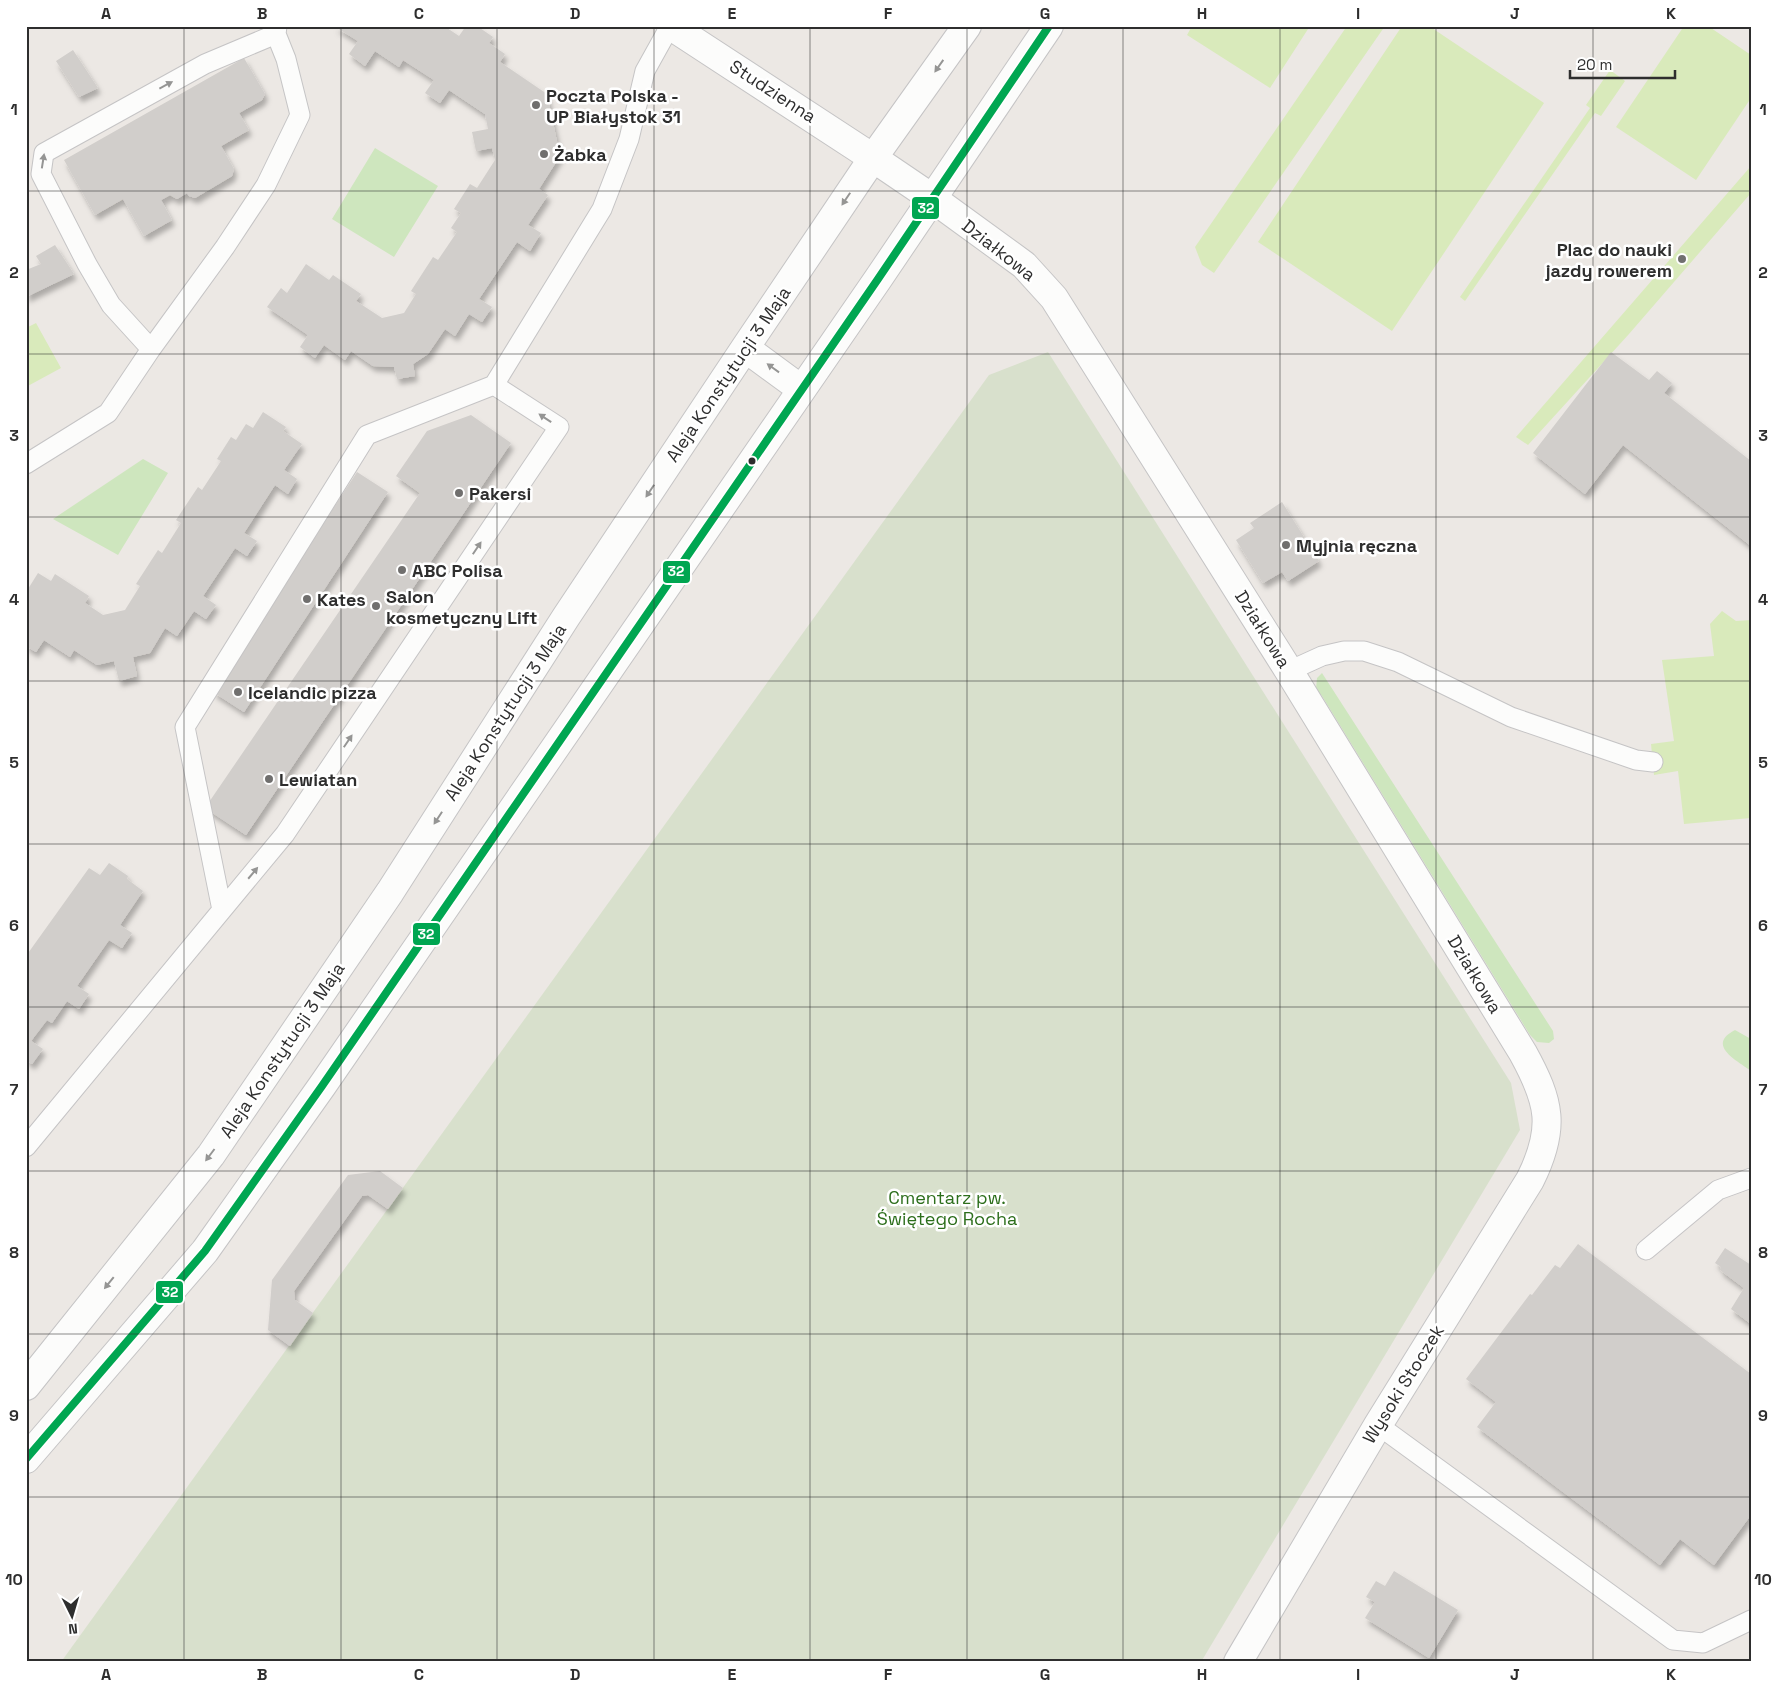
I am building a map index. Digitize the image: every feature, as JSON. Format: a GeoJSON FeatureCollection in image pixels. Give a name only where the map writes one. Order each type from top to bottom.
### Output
{"type":"FeatureCollection","features":[{"type":"Feature","properties":{"kind":"main road","name":"Studzienna"},"geometry":{"type":"LineString","coordinates":[[671,26],[932,198]]}},
{"type":"Feature","properties":{"kind":"main road","name":"Aleja Konstytucji 3 Maja"},"geometry":{"type":"LineString","coordinates":[[26,1386],[211,1155],[390,892],[566,617],[745,348],[873,158],[967,26]]}},
{"type":"Feature","properties":{"kind":"main road"},"geometry":{"type":"LineString","coordinates":[[26,1459],[205,1251],[333,1069],[1049,26]]}},
{"type":"Feature","properties":{"kind":"main road","name":"Działkowa"},"geometry":{"type":"LineString","coordinates":[[932,198],[1024,265],[1054,298],[1289,671],[1523,1053],[1545,1101]]}},
{"type":"Feature","properties":{"kind":"main road"},"geometry":{"type":"LineString","coordinates":[[745,348],[801,389]]}},
{"type":"Feature","properties":{"kind":"main road","name":"Wysoki Stoczek"},"geometry":{"type":"LineString","coordinates":[[1238,1662],[1378,1425],[1530,1180],[1545,1146],[1547,1122],[1545,1101]]}},
{"type":"Feature","properties":{"kind":"lane"},"geometry":{"type":"LineString","coordinates":[[222,910],[185,727],[367,436],[494,385],[602,209],[629,139],[645,71],[671,26]]}},
{"type":"Feature","properties":{"kind":"lane"},"geometry":{"type":"LineString","coordinates":[[26,464],[108,413],[151,348],[225,247],[260,193],[300,115],[277,30],[205,64],[44,153],[41,174],[111,305],[151,348]]}},
{"type":"Feature","properties":{"kind":"lane"},"geometry":{"type":"LineString","coordinates":[[26,1147],[285,834],[559,427],[494,385]]}},
{"type":"Feature","properties":{"kind":"lane"},"geometry":{"type":"LineString","coordinates":[[1289,671],[1322,656],[1344,651],[1364,651],[1398,662],[1511,717],[1636,760],[1653,762]]}},
{"type":"Feature","properties":{"kind":"lane"},"geometry":{"type":"LineString","coordinates":[[1646,1250],[1718,1190],[1751,1178]]}},
{"type":"Feature","properties":{"kind":"lane"},"geometry":{"type":"LineString","coordinates":[[1378,1425],[1673,1640],[1703,1643],[1751,1620]]}},
{"type":"Feature","properties":{"kind":"green space"},"geometry":{"type":"Polygon","coordinates":[[[1192,26],[1310,26],[1270,88],[1187,35],[1192,26]]]}},
{"type":"Feature","properties":{"kind":"green space"},"geometry":{"type":"Polygon","coordinates":[[[1347,26],[1385,26],[1214,273],[1202,265],[1195,247],[1347,26]]]}},
{"type":"Feature","properties":{"kind":"green space"},"geometry":{"type":"Polygon","coordinates":[[[1402,26],[1429,26],[1544,103],[1392,331],[1258,242],[1402,26]]]}},
{"type":"Feature","properties":{"kind":"green space"},"geometry":{"type":"Polygon","coordinates":[[[1684,26],[1708,26],[1751,55],[1751,98],[1696,180],[1616,127],[1684,26]]]}},
{"type":"Feature","properties":{"kind":"green space"},"geometry":{"type":"Polygon","coordinates":[[[1610,70],[1625,81],[1601,116],[1595,113],[1465,301],[1460,297],[1590,108],[1586,105],[1610,70]]]}},
{"type":"Feature","properties":{"kind":"green space"},"geometry":{"type":"Polygon","coordinates":[[[375,148],[438,186],[394,257],[332,219],[375,148]]]}},
{"type":"Feature","properties":{"kind":"green space","name":"Plac do nauki jazdy rowerem"},"geometry":{"type":"Polygon","coordinates":[[[1751,166],[1751,193],[1629,334],[1528,445],[1516,437],[1751,166]]]}},
{"type":"Feature","properties":{"kind":"green space"},"geometry":{"type":"Polygon","coordinates":[[[36,323],[61,368],[26,387],[26,328],[36,323]]]}},
{"type":"Feature","properties":{"kind":"green space","name":"Cmentarz pw. Świętego Rocha"},"geometry":{"type":"Polygon","coordinates":[[[1048,352],[1511,1083],[1520,1130],[1201,1662],[61,1662],[989,375],[1048,352]]]}},
{"type":"Feature","properties":{"kind":"green space"},"geometry":{"type":"Polygon","coordinates":[[[143,459],[168,473],[118,555],[53,519],[143,459]]]}},
{"type":"Feature","properties":{"kind":"green space"},"geometry":{"type":"Polygon","coordinates":[[[1722,611],[1736,621],[1751,620],[1751,818],[1684,824],[1678,771],[1654,775],[1651,744],[1674,741],[1662,660],[1714,656],[1710,624],[1722,611]]]}},
{"type":"Feature","properties":{"kind":"green space"},"geometry":{"type":"Polygon","coordinates":[[[1322,673],[1553,1031],[1554,1039],[1549,1043],[1537,1042],[1530,1035],[1316,689],[1317,678],[1322,673]]]}},
{"type":"Feature","properties":{"kind":"green space"},"geometry":{"type":"Polygon","coordinates":[[[1735,1030],[1751,1039],[1751,1071],[1726,1052],[1723,1047],[1723,1041],[1735,1030]]]}},
{"type":"Feature","properties":{"kind":"building"},"geometry":{"type":"Polygon","coordinates":[[[334,26],[444,26],[459,36],[466,26],[477,26],[493,37],[489,43],[505,54],[500,62],[547,94],[560,156],[539,189],[548,195],[528,225],[541,233],[530,251],[517,242],[479,299],[492,307],[482,322],[469,314],[455,336],[445,329],[428,354],[413,364],[415,376],[397,379],[394,367],[373,366],[351,351],[345,360],[324,345],[315,358],[300,347],[308,335],[267,307],[281,288],[287,293],[306,264],[329,280],[333,275],[361,294],[356,301],[382,318],[404,313],[416,294],[411,291],[433,257],[438,260],[457,232],[451,228],[461,213],[454,209],[470,184],[477,188],[495,160],[492,148],[476,151],[472,132],[488,129],[485,114],[449,90],[440,103],[425,93],[434,80],[403,60],[399,67],[375,51],[365,66],[349,54],[358,41],[334,26]]]}},
{"type":"Feature","properties":{"kind":"building"},"geometry":{"type":"Polygon","coordinates":[[[73,50],[98,88],[79,97],[56,61],[73,50]]]}},
{"type":"Feature","properties":{"kind":"building"},"geometry":{"type":"Polygon","coordinates":[[[244,58],[265,94],[262,100],[239,113],[249,130],[221,146],[234,169],[232,176],[195,198],[187,193],[177,199],[170,195],[161,200],[172,220],[144,236],[123,199],[95,215],[64,160],[244,58]]]}},
{"type":"Feature","properties":{"kind":"building"},"geometry":{"type":"Polygon","coordinates":[[[55,245],[74,274],[26,297],[26,270],[41,264],[36,256],[55,245]]]}},
{"type":"Feature","properties":{"kind":"building"},"geometry":{"type":"Polygon","coordinates":[[[1611,352],[1649,380],[1657,371],[1672,383],[1664,393],[1751,461],[1751,546],[1623,445],[1585,494],[1533,453],[1611,352]]]}},
{"type":"Feature","properties":{"kind":"building"},"geometry":{"type":"Polygon","coordinates":[[[263,412],[286,427],[283,431],[302,444],[284,470],[297,479],[288,494],[275,485],[244,533],[257,541],[247,556],[235,548],[203,596],[216,605],[206,619],[194,611],[177,636],[165,628],[150,653],[133,657],[137,676],[119,681],[114,661],[97,665],[74,650],[70,657],[44,640],[36,652],[26,646],[26,635],[29,631],[26,629],[26,588],[28,589],[38,573],[51,581],[55,574],[89,596],[85,603],[103,615],[125,610],[140,586],[136,584],[158,550],[162,553],[181,523],[176,520],[198,487],[202,490],[221,461],[217,459],[231,437],[236,440],[246,424],[253,428],[263,412]]]}},
{"type":"Feature","properties":{"kind":"building"},"geometry":{"type":"Polygon","coordinates":[[[471,415],[511,443],[246,835],[205,808],[420,493],[396,476],[427,431],[471,415]]]}},
{"type":"Feature","properties":{"kind":"building"},"geometry":{"type":"Polygon","coordinates":[[[357,472],[388,492],[244,712],[213,692],[357,472]]]}},
{"type":"Feature","properties":{"kind":"building","name":"Myjnia ręczna"},"geometry":{"type":"Polygon","coordinates":[[[1282,502],[1319,561],[1288,581],[1282,572],[1263,583],[1236,540],[1254,528],[1250,523],[1282,502]]]}},
{"type":"Feature","properties":{"kind":"building"},"geometry":{"type":"Polygon","coordinates":[[[109,863],[128,876],[127,879],[143,891],[120,925],[132,933],[122,948],[109,940],[77,986],[89,994],[79,1009],[67,1001],[52,1023],[47,1020],[31,1041],[43,1049],[32,1064],[26,1060],[26,956],[89,868],[100,875],[109,863]]]}},
{"type":"Feature","properties":{"kind":"building"},"geometry":{"type":"Polygon","coordinates":[[[380,1171],[403,1188],[388,1209],[368,1195],[362,1196],[294,1291],[295,1300],[313,1313],[290,1346],[268,1330],[272,1280],[348,1175],[380,1171]]]}},
{"type":"Feature","properties":{"kind":"building"},"geometry":{"type":"Polygon","coordinates":[[[1578,1244],[1751,1374],[1751,1515],[1714,1565],[1680,1539],[1660,1565],[1477,1427],[1496,1402],[1466,1379],[1530,1294],[1532,1295],[1555,1265],[1560,1268],[1578,1244]]]}},
{"type":"Feature","properties":{"kind":"building"},"geometry":{"type":"Polygon","coordinates":[[[1725,1248],[1751,1265],[1751,1324],[1731,1309],[1744,1288],[1720,1270],[1721,1267],[1715,1263],[1725,1248]]]}},
{"type":"Feature","properties":{"kind":"building"},"geometry":{"type":"Polygon","coordinates":[[[1394,1571],[1458,1610],[1429,1658],[1365,1618],[1375,1602],[1366,1597],[1376,1581],[1385,1586],[1394,1571]]]}},
{"type":"Feature","properties":{"kind":"transit line","name":"32"},"geometry":{"type":"LineString","coordinates":[[26,1459],[205,1251],[322,1086],[878,279],[1049,26]]}},
{"type":"Feature","properties":{"kind":"place","name":"Poczta Polska - UP Białystok 31"},"geometry":{"type":"Point","coordinates":[536,105]}},
{"type":"Feature","properties":{"kind":"place","name":"Żabka"},"geometry":{"type":"Point","coordinates":[544,154]}},
{"type":"Feature","properties":{"kind":"place","name":"Plac do nauki jazdy rowerem"},"geometry":{"type":"Point","coordinates":[1682,259]}},
{"type":"Feature","properties":{"kind":"place","name":"Pakersi"},"geometry":{"type":"Point","coordinates":[459,493]}},
{"type":"Feature","properties":{"kind":"place","name":"Myjnia ręczna"},"geometry":{"type":"Point","coordinates":[1286,545]}},
{"type":"Feature","properties":{"kind":"place","name":"ABC Polisa"},"geometry":{"type":"Point","coordinates":[402,570]}},
{"type":"Feature","properties":{"kind":"place","name":"Kates"},"geometry":{"type":"Point","coordinates":[307,599]}},
{"type":"Feature","properties":{"kind":"place","name":"Salon kosmetyczny Lift"},"geometry":{"type":"Point","coordinates":[376,606]}},
{"type":"Feature","properties":{"kind":"place","name":"Icelandic pizza"},"geometry":{"type":"Point","coordinates":[238,692]}},
{"type":"Feature","properties":{"kind":"place","name":"Lewiatan"},"geometry":{"type":"Point","coordinates":[269,779]}}]}
